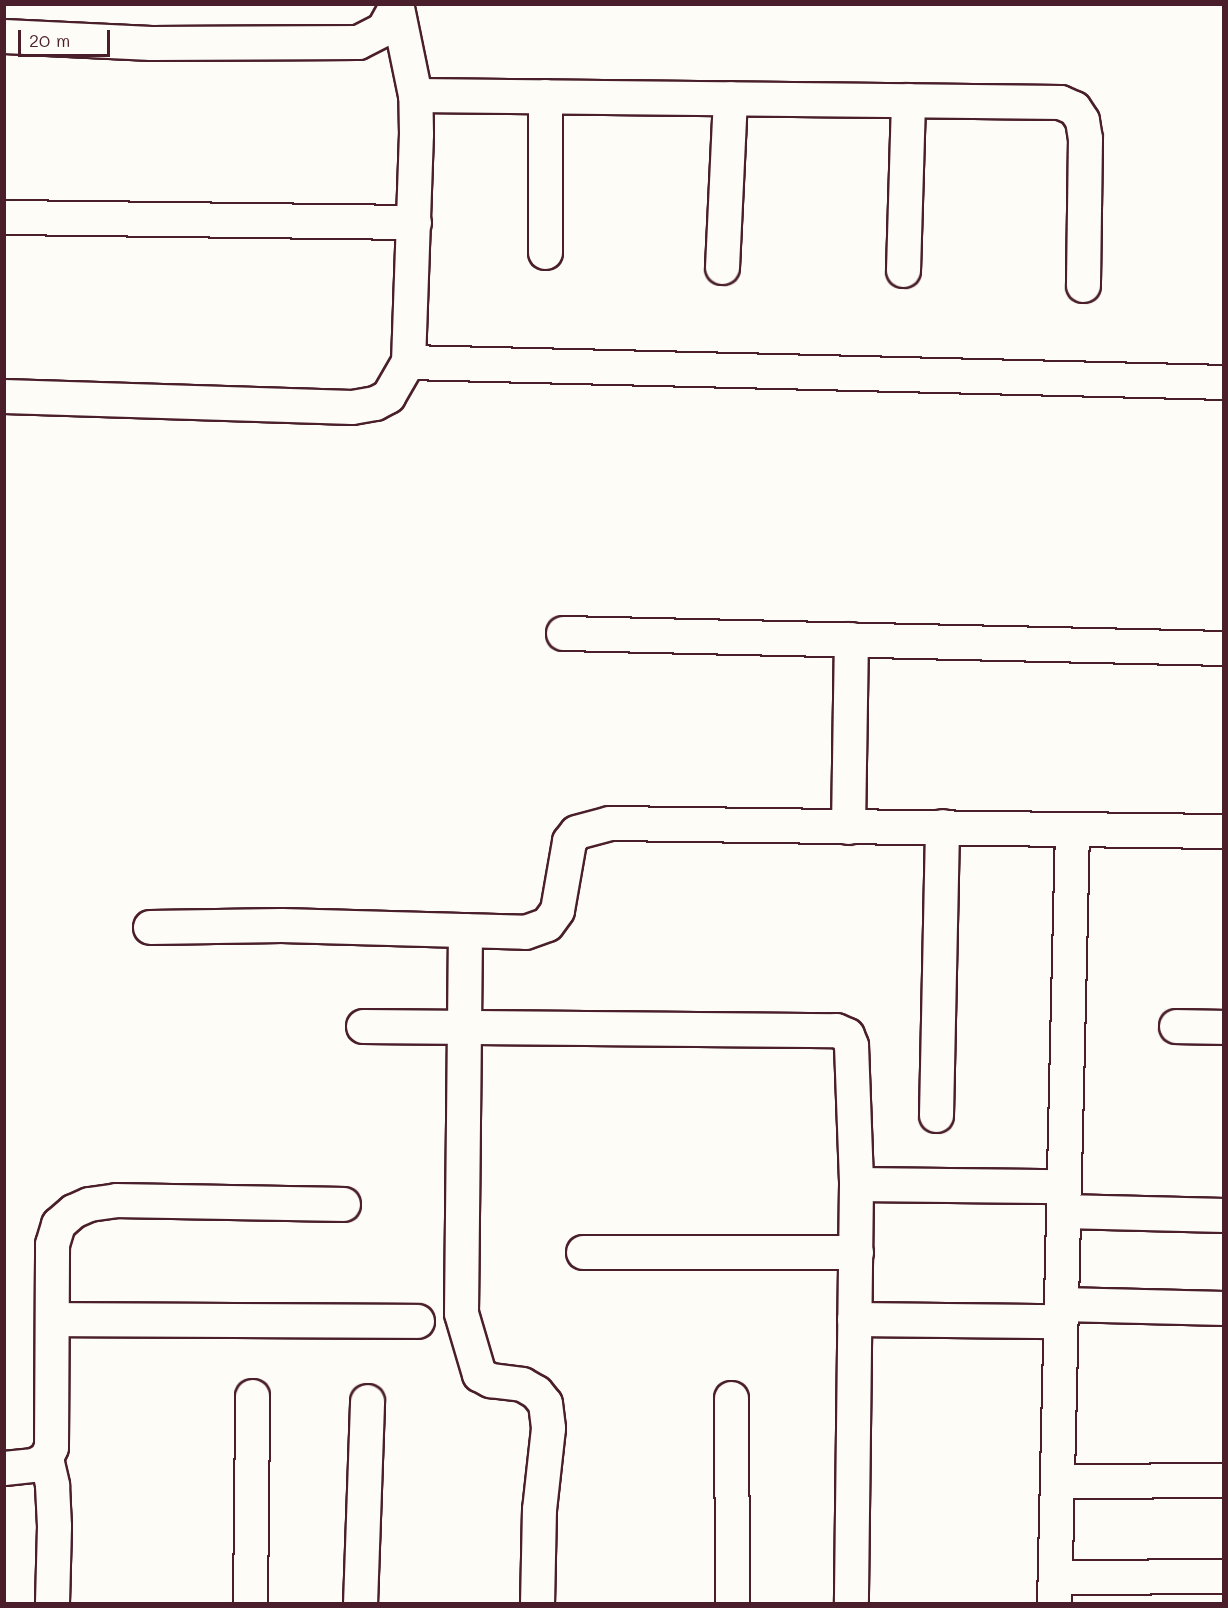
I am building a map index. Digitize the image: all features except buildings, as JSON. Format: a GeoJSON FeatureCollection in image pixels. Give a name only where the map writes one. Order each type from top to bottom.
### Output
{"type":"FeatureCollection","features":[{"type":"Feature","properties":{"kind":"street"},"geometry":{"type":"LineString","coordinates":[[4,36],[151,43],[358,42],[383,29],[397,6]]}},
{"type":"Feature","properties":{"kind":"street"},"geometry":{"type":"LineString","coordinates":[[4,396],[352,407],[375,403],[388,396],[408,363],[414,222],[415,95],[397,6]]}},
{"type":"Feature","properties":{"kind":"street"},"geometry":{"type":"LineString","coordinates":[[415,95],[1060,102],[1074,108],[1082,120],[1085,138],[1083,285]]}},
{"type":"Feature","properties":{"kind":"street"},"geometry":{"type":"LineString","coordinates":[[545,96],[545,252]]}},
{"type":"Feature","properties":{"kind":"street"},"geometry":{"type":"LineString","coordinates":[[722,267],[730,98]]}},
{"type":"Feature","properties":{"kind":"street"},"geometry":{"type":"LineString","coordinates":[[903,270],[908,100]]}},
{"type":"Feature","properties":{"kind":"street"},"geometry":{"type":"LineString","coordinates":[[4,218],[414,222]]}},
{"type":"Feature","properties":{"kind":"street"},"geometry":{"type":"LineString","coordinates":[[408,363],[1224,382]]}},
{"type":"Feature","properties":{"kind":"street"},"geometry":{"type":"LineString","coordinates":[[563,633],[1224,648]]}},
{"type":"Feature","properties":{"kind":"street"},"geometry":{"type":"LineString","coordinates":[[848,827],[850,639]]}},
{"type":"Feature","properties":{"kind":"street"},"geometry":{"type":"LineString","coordinates":[[150,927],[525,932],[547,924],[557,910],[569,841],[576,832],[590,827],[696,822],[848,827],[942,826],[1224,831]]}},
{"type":"Feature","properties":{"kind":"street"},"geometry":{"type":"LineString","coordinates":[[936,1115],[942,826]]}},
{"type":"Feature","properties":{"kind":"street"},"geometry":{"type":"LineString","coordinates":[[1072,830],[1054,1590],[1224,1576]]}},
{"type":"Feature","properties":{"kind":"street"},"geometry":{"type":"LineString","coordinates":[[465,930],[466,1028],[461,1313],[479,1374],[490,1380],[522,1384],[536,1392],[545,1403],[548,1428],[539,1509],[537,1604]]}},
{"type":"Feature","properties":{"kind":"street"},"geometry":{"type":"LineString","coordinates":[[363,1026],[836,1030],[848,1035],[851,1045],[856,1184],[851,1604]]}},
{"type":"Feature","properties":{"kind":"street"},"geometry":{"type":"LineString","coordinates":[[1176,1026],[1224,1027]]}},
{"type":"Feature","properties":{"kind":"street"},"geometry":{"type":"LineString","coordinates":[[856,1184],[1063,1199],[1224,1215]]}},
{"type":"Feature","properties":{"kind":"street"},"geometry":{"type":"LineString","coordinates":[[52,1604],[54,1526],[52,1485],[46,1458],[54,1437],[52,1244],[58,1224],[89,1204],[116,1200],[343,1204]]}},
{"type":"Feature","properties":{"kind":"street"},"geometry":{"type":"LineString","coordinates":[[583,1252],[856,1251]]}},
{"type":"Feature","properties":{"kind":"street"},"geometry":{"type":"LineString","coordinates":[[854,1318],[1224,1308]]}},
{"type":"Feature","properties":{"kind":"street"},"geometry":{"type":"LineString","coordinates":[[52,1318],[417,1321]]}},
{"type":"Feature","properties":{"kind":"street"},"geometry":{"type":"LineString","coordinates":[[250,1604],[252,1396]]}},
{"type":"Feature","properties":{"kind":"street"},"geometry":{"type":"LineString","coordinates":[[731,1398],[732,1604]]}},
{"type":"Feature","properties":{"kind":"street"},"geometry":{"type":"LineString","coordinates":[[360,1604],[367,1401]]}},
{"type":"Feature","properties":{"kind":"street"},"geometry":{"type":"LineString","coordinates":[[4,1468],[34,1465],[46,1458]]}},
{"type":"Feature","properties":{"kind":"street"},"geometry":{"type":"LineString","coordinates":[[1057,1481],[1224,1480]]}}]}
